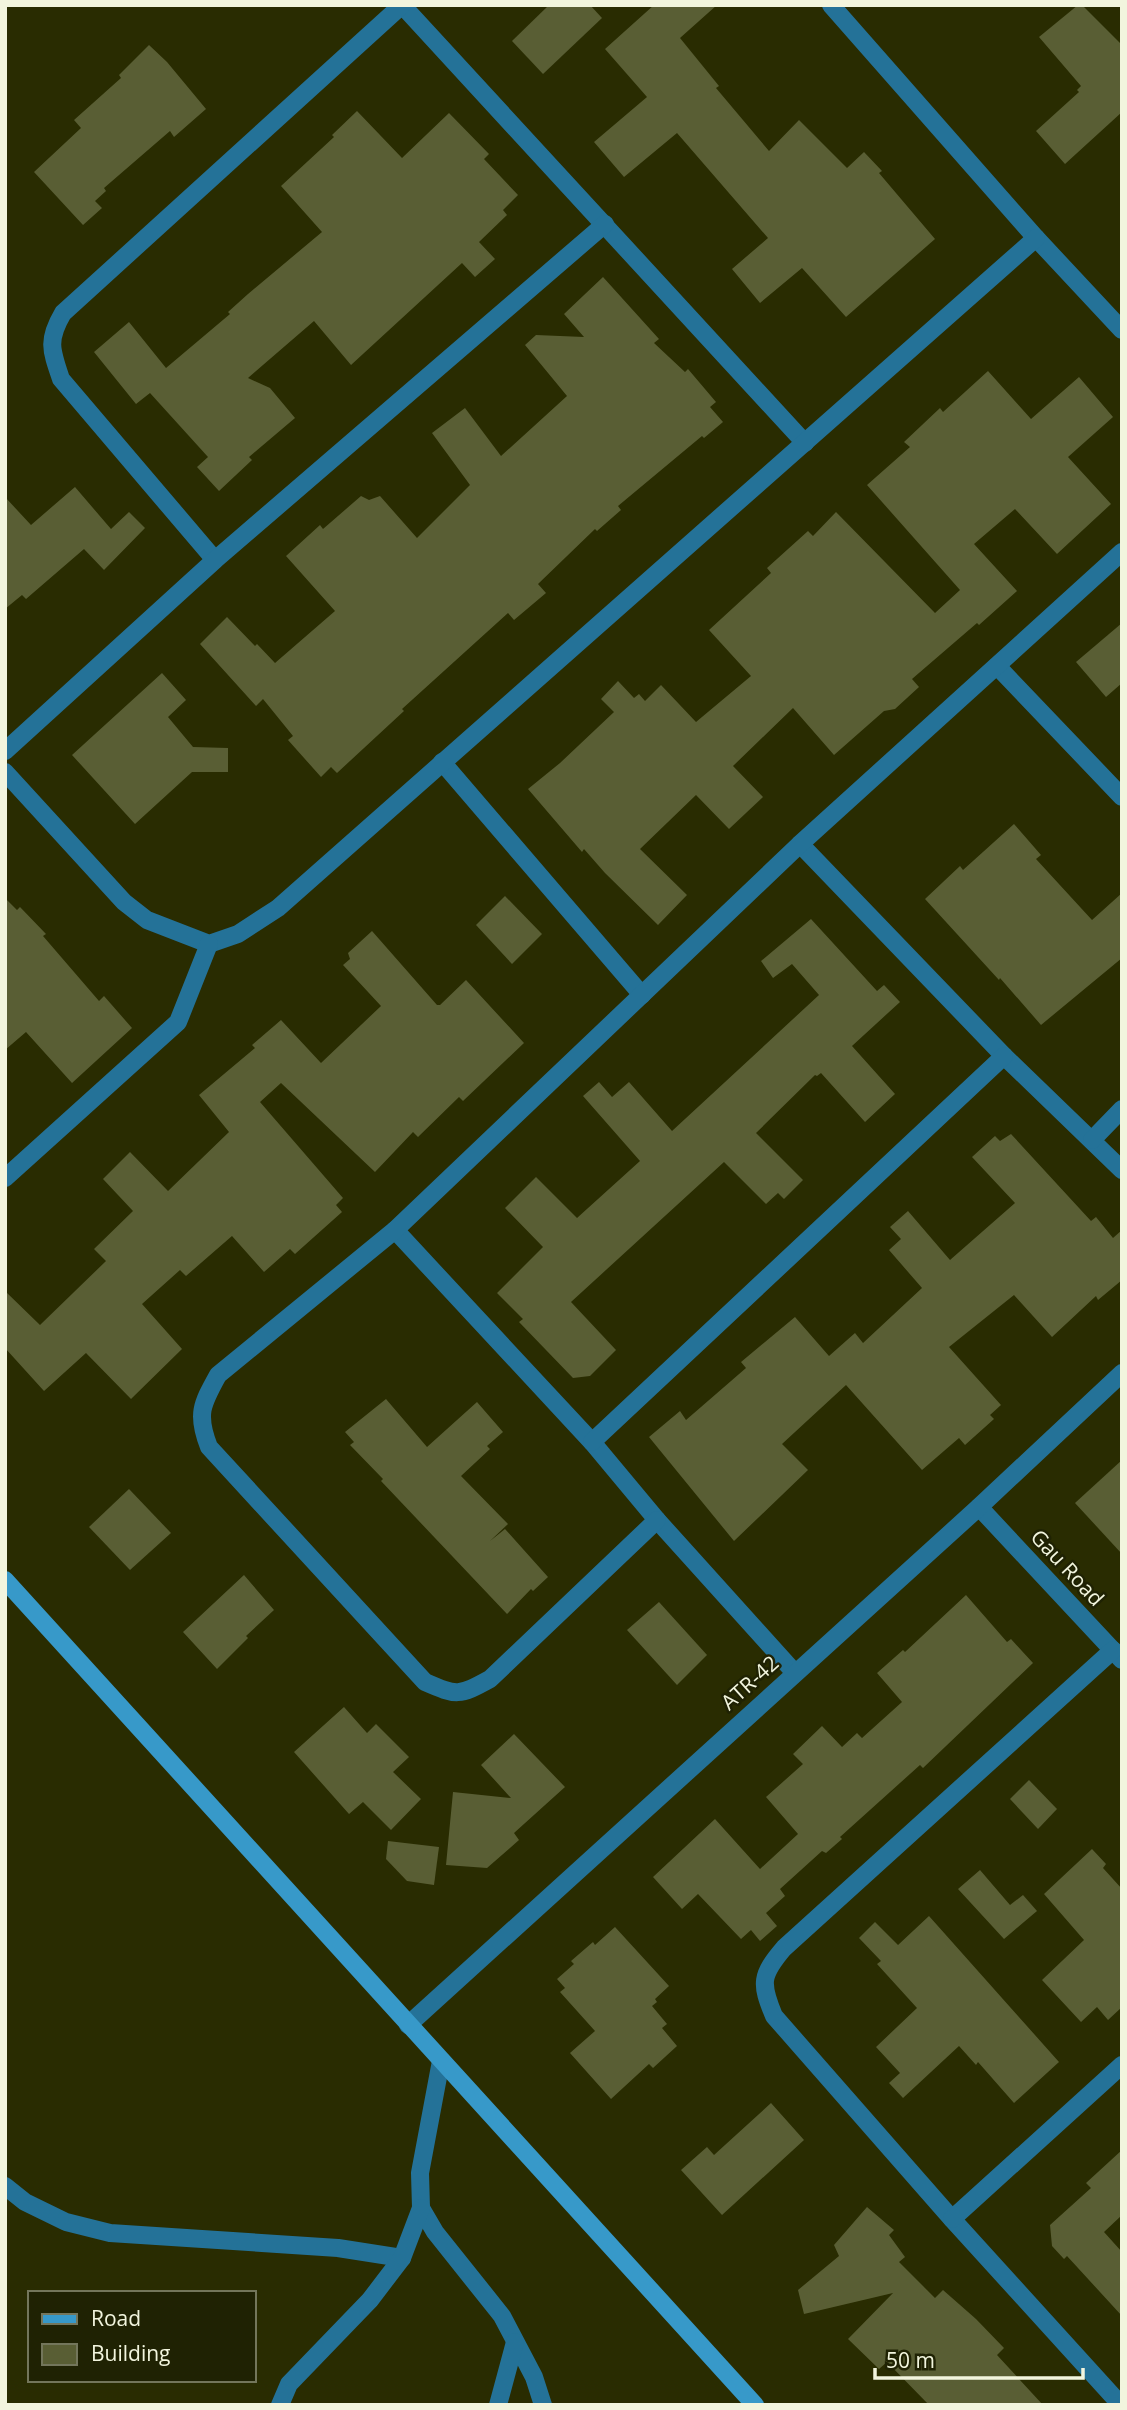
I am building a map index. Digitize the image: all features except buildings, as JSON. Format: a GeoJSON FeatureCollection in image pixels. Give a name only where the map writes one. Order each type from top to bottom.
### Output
{"type":"FeatureCollection","features":[{"type":"Feature","properties":{"kind":"main road"},"geometry":{"type":"LineString","coordinates":[[5,1580],[755,2405]]}},
{"type":"Feature","properties":{"kind":"street"},"geometry":{"type":"LineString","coordinates":[[215,560],[61,379],[51,351],[52,331],[63,313],[402,5],[804,443]]}},
{"type":"Feature","properties":{"kind":"street"},"geometry":{"type":"LineString","coordinates":[[831,5],[1036,238],[1122,330]]}},
{"type":"Feature","properties":{"kind":"street"},"geometry":{"type":"LineString","coordinates":[[5,751],[215,560],[605,224]]}},
{"type":"Feature","properties":{"kind":"street"},"geometry":{"type":"LineString","coordinates":[[5,772],[124,902],[147,920],[209,944],[237,933],[278,908],[1036,238]]}},
{"type":"Feature","properties":{"kind":"street"},"geometry":{"type":"LineString","coordinates":[[657,1520],[490,1679],[471,1689],[451,1693],[425,1682],[209,1447],[201,1426],[204,1400],[218,1375],[395,1230],[800,844],[1122,551]]}},
{"type":"Feature","properties":{"kind":"street"},"geometry":{"type":"LineString","coordinates":[[997,666],[1122,797]]}},
{"type":"Feature","properties":{"kind":"street"},"geometry":{"type":"LineString","coordinates":[[442,762],[642,995]]}},
{"type":"Feature","properties":{"kind":"street"},"geometry":{"type":"LineString","coordinates":[[800,844],[1004,1055],[1122,1170]]}},
{"type":"Feature","properties":{"kind":"street"},"geometry":{"type":"LineString","coordinates":[[5,1178],[178,1022],[209,944]]}},
{"type":"Feature","properties":{"kind":"street"},"geometry":{"type":"LineString","coordinates":[[592,1442],[1004,1055]]}},
{"type":"Feature","properties":{"kind":"street"},"geometry":{"type":"LineString","coordinates":[[1092,1140],[1122,1109]]}},
{"type":"Feature","properties":{"kind":"street"},"geometry":{"type":"LineString","coordinates":[[395,1230],[592,1442],[657,1520],[796,1673]]}},
{"type":"Feature","properties":{"kind":"street","name":"ATR-42"},"geometry":{"type":"LineString","coordinates":[[408,2025],[979,1507],[1122,1373]]}},
{"type":"Feature","properties":{"kind":"street","name":"Gau Road"},"geometry":{"type":"LineString","coordinates":[[979,1507],[1117,1655]]}},
{"type":"Feature","properties":{"kind":"street"},"geometry":{"type":"LineString","coordinates":[[1117,1655],[784,1948],[771,1964],[765,1978],[764,1993],[774,2015],[952,2219],[1121,2405]]}},
{"type":"Feature","properties":{"kind":"street"},"geometry":{"type":"LineString","coordinates":[[280,2405],[289,2384],[370,2300],[402,2258],[421,2208],[420,2173],[441,2061]]}},
{"type":"Feature","properties":{"kind":"street"},"geometry":{"type":"LineString","coordinates":[[952,2219],[1122,2065]]}},
{"type":"Feature","properties":{"kind":"street"},"geometry":{"type":"LineString","coordinates":[[5,2186],[25,2202],[66,2222],[110,2233],[338,2248],[402,2258]]}},
{"type":"Feature","properties":{"kind":"street"},"geometry":{"type":"LineString","coordinates":[[421,2208],[435,2232],[502,2316],[534,2377],[544,2405]]}},
{"type":"Feature","properties":{"kind":"street"},"geometry":{"type":"LineString","coordinates":[[498,2405],[515,2342]]}}]}
